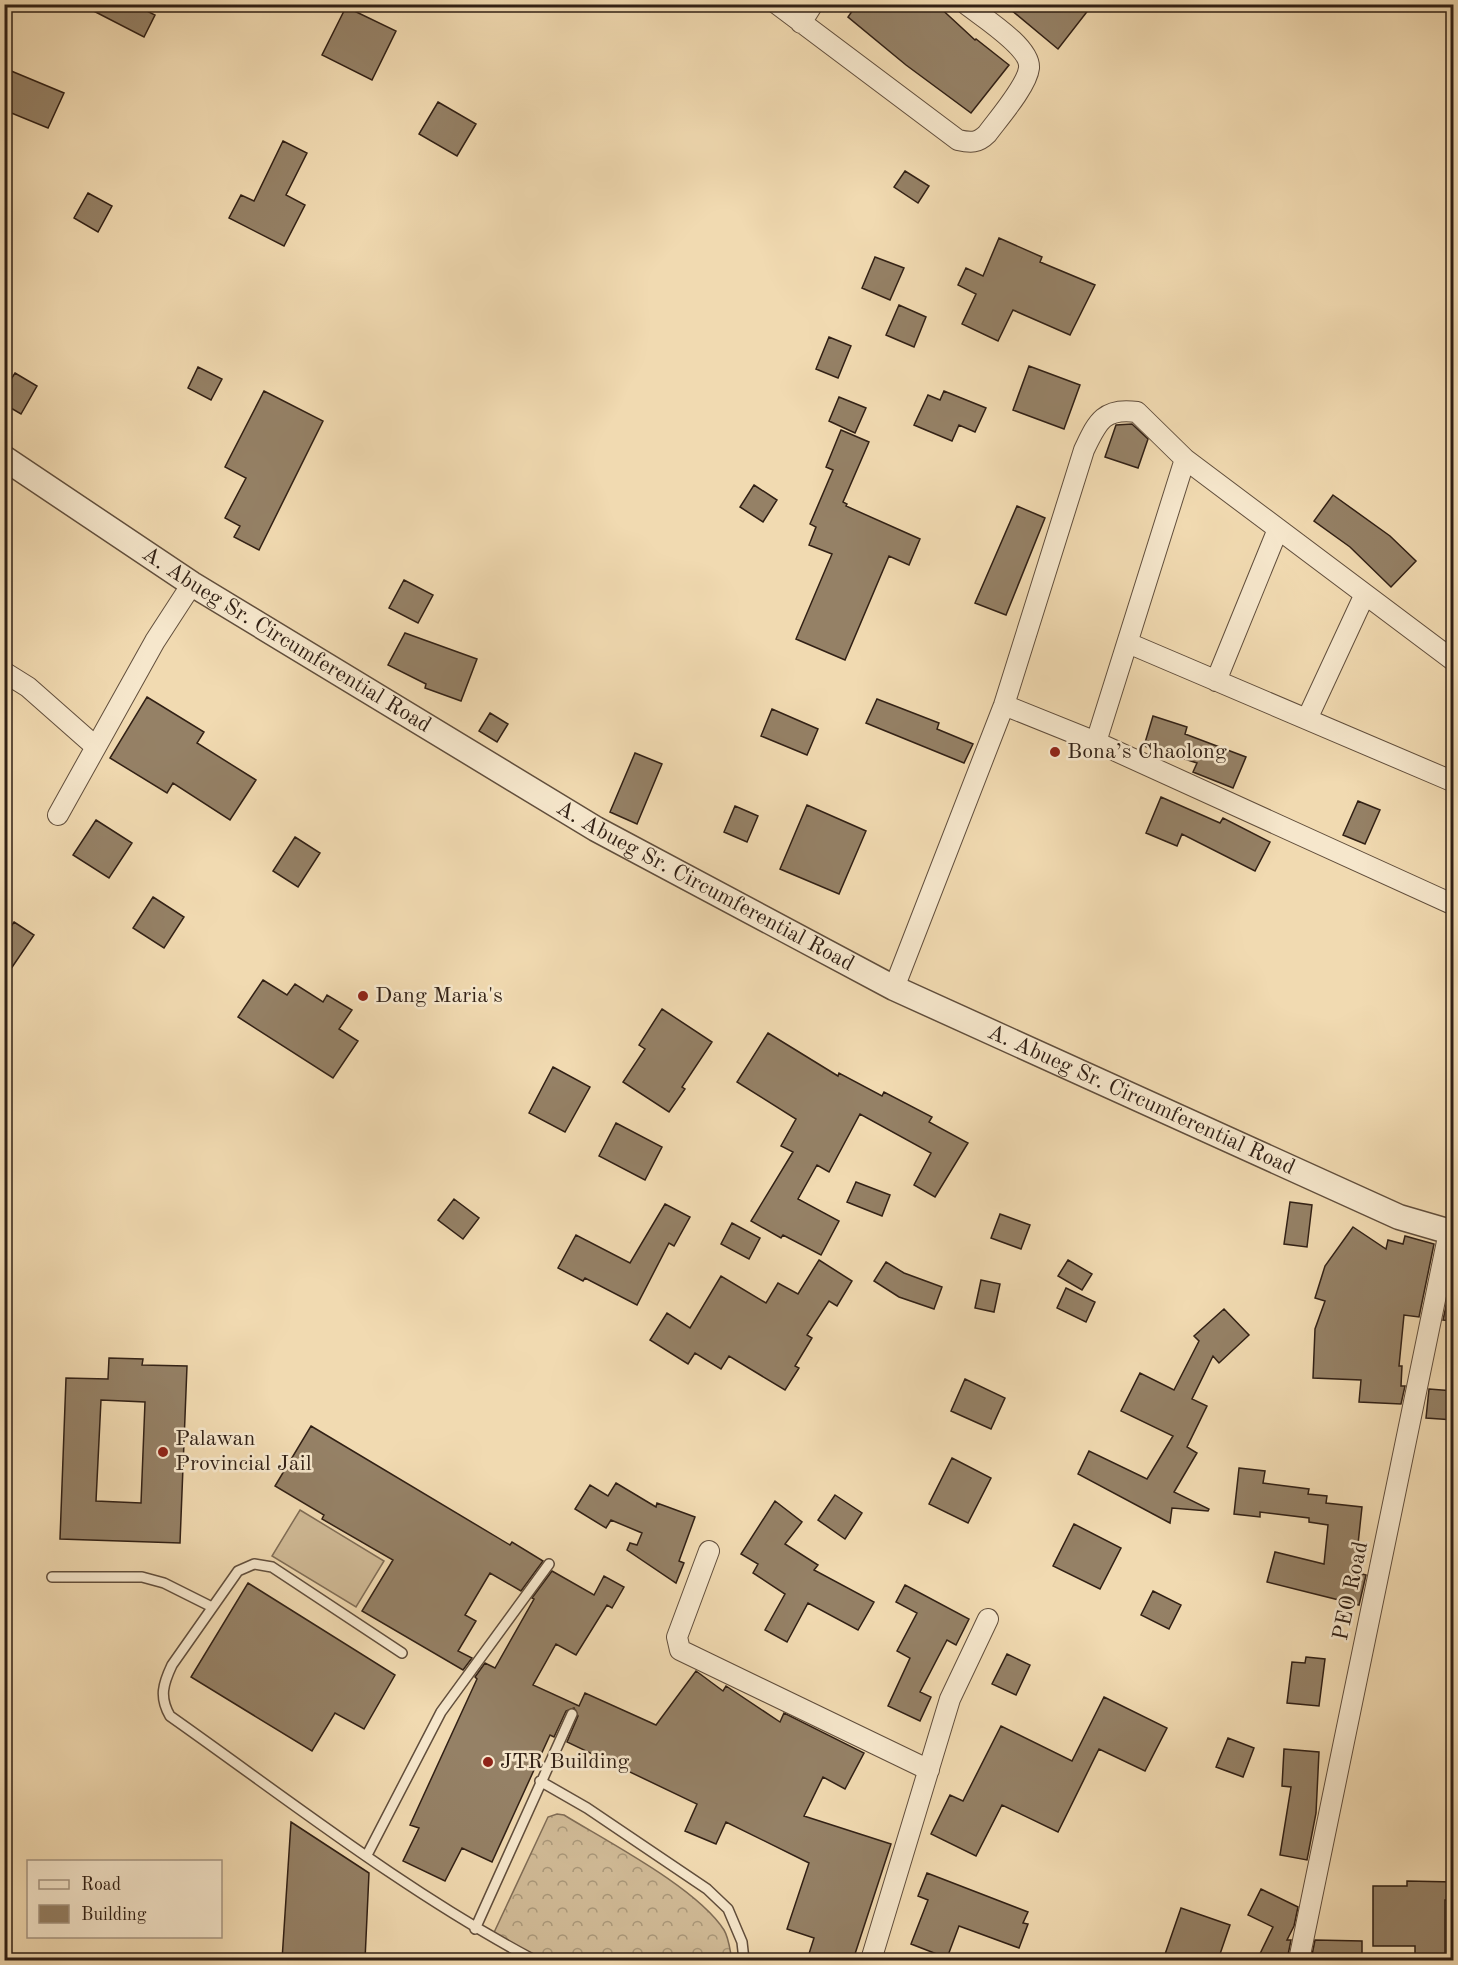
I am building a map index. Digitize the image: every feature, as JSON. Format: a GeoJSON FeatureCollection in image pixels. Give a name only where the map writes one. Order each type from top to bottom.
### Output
{"type":"FeatureCollection","features":[{"type":"Feature","properties":{"kind":"street"},"geometry":{"type":"LineString","coordinates":[[777,4],[958,140],[970,143],[980,141],[987,134],[1026,77],[1029,63],[1023,50],[966,4]]}},
{"type":"Feature","properties":{"kind":"street"},"geometry":{"type":"LineString","coordinates":[[801,23],[813,4]]}},
{"type":"Feature","properties":{"kind":"street"},"geometry":{"type":"LineString","coordinates":[[894,988],[1004,705],[1084,450],[1093,431],[1104,417],[1114,411],[1137,412],[1185,459],[1454,661]]}},
{"type":"Feature","properties":{"kind":"street","name":"A. Abueg Sr. Circumferential Road"},"geometry":{"type":"LineString","coordinates":[[4,458],[192,584],[596,829],[894,988],[1399,1217],[1451,1233]]}},
{"type":"Feature","properties":{"kind":"street"},"geometry":{"type":"LineString","coordinates":[[1096,742],[1185,459]]}},
{"type":"Feature","properties":{"kind":"street"},"geometry":{"type":"LineString","coordinates":[[1216,681],[1278,529]]}},
{"type":"Feature","properties":{"kind":"street"},"geometry":{"type":"LineString","coordinates":[[58,815],[155,641],[192,584]]}},
{"type":"Feature","properties":{"kind":"street"},"geometry":{"type":"LineString","coordinates":[[1307,720],[1365,594]]}},
{"type":"Feature","properties":{"kind":"street"},"geometry":{"type":"LineString","coordinates":[[1128,644],[1454,782]]}},
{"type":"Feature","properties":{"kind":"street"},"geometry":{"type":"LineString","coordinates":[[4,672],[28,687],[96,747]]}},
{"type":"Feature","properties":{"kind":"street"},"geometry":{"type":"LineString","coordinates":[[1004,705],[1096,742],[1454,905]]}},
{"type":"Feature","properties":{"kind":"street","name":"PEO Road"},"geometry":{"type":"LineString","coordinates":[[1299,1960],[1451,1233]]}},
{"type":"Feature","properties":{"kind":"street"},"geometry":{"type":"LineString","coordinates":[[709,1551],[677,1637],[680,1650],[929,1770]]}},
{"type":"Feature","properties":{"kind":"street"},"geometry":{"type":"LineString","coordinates":[[871,1960],[951,1699],[988,1619]]}},
{"type":"Feature","properties":{"kind":"lane"},"geometry":{"type":"LineString","coordinates":[[402,1653],[272,1567],[261,1564],[246,1566],[238,1571],[212,1607],[164,1681],[163,1698],[170,1716],[366,1855],[475,1929],[534,1960]]}},
{"type":"Feature","properties":{"kind":"lane"},"geometry":{"type":"LineString","coordinates":[[366,1855],[441,1712],[549,1564]]}},
{"type":"Feature","properties":{"kind":"lane"},"geometry":{"type":"LineString","coordinates":[[52,1577],[142,1577],[164,1583],[212,1607]]}},
{"type":"Feature","properties":{"kind":"lane"},"geometry":{"type":"LineString","coordinates":[[475,1929],[572,1714]]}},
{"type":"Feature","properties":{"kind":"lane"},"geometry":{"type":"LineString","coordinates":[[540,1781],[587,1808],[707,1889],[728,1909],[742,1942],[744,1960]]}},
{"type":"Feature","properties":{"kind":"green space"},"geometry":{"type":"Polygon","coordinates":[[[300,1510],[384,1561],[356,1607],[272,1556],[300,1510]]]}},
{"type":"Feature","properties":{"kind":"green space"},"geometry":{"type":"Polygon","coordinates":[[[557,1814],[564,1815],[627,1852],[694,1898],[724,1930],[732,1960],[522,1960],[491,1939],[548,1817],[557,1814]]]}},
{"type":"Feature","properties":{"kind":"building"},"geometry":{"type":"Polygon","coordinates":[[[80,4],[133,4],[155,15],[144,37],[80,4]]]}},
{"type":"Feature","properties":{"kind":"building"},"geometry":{"type":"Polygon","coordinates":[[[857,4],[936,4],[975,40],[1009,65],[971,113],[906,65],[848,17],[857,4]]]}},
{"type":"Feature","properties":{"kind":"building"},"geometry":{"type":"Polygon","coordinates":[[[1004,4],[1093,4],[1058,49],[1004,4]]]}},
{"type":"Feature","properties":{"kind":"building"},"geometry":{"type":"Polygon","coordinates":[[[346,7],[396,31],[372,80],[322,55],[346,7]]]}},
{"type":"Feature","properties":{"kind":"building"},"geometry":{"type":"Polygon","coordinates":[[[4,68],[64,93],[48,128],[4,110],[4,68]]]}},
{"type":"Feature","properties":{"kind":"building"},"geometry":{"type":"Polygon","coordinates":[[[438,102],[476,124],[457,156],[419,134],[438,102]]]}},
{"type":"Feature","properties":{"kind":"building"},"geometry":{"type":"Polygon","coordinates":[[[283,141],[307,153],[286,195],[305,205],[284,246],[229,218],[241,195],[254,201],[283,141]]]}},
{"type":"Feature","properties":{"kind":"building"},"geometry":{"type":"Polygon","coordinates":[[[905,171],[929,186],[918,203],[894,187],[905,171]]]}},
{"type":"Feature","properties":{"kind":"building"},"geometry":{"type":"Polygon","coordinates":[[[88,193],[112,206],[98,232],[74,218],[88,193]]]}},
{"type":"Feature","properties":{"kind":"building"},"geometry":{"type":"Polygon","coordinates":[[[999,238],[1042,257],[1040,262],[1095,285],[1070,335],[1013,310],[998,341],[962,324],[976,294],[958,285],[966,268],[983,276],[999,238]]]}},
{"type":"Feature","properties":{"kind":"building"},"geometry":{"type":"Polygon","coordinates":[[[875,257],[904,268],[890,300],[862,288],[875,257]]]}},
{"type":"Feature","properties":{"kind":"building"},"geometry":{"type":"Polygon","coordinates":[[[899,305],[926,317],[914,347],[886,335],[899,305]]]}},
{"type":"Feature","properties":{"kind":"building"},"geometry":{"type":"Polygon","coordinates":[[[829,337],[851,346],[838,378],[816,369],[829,337]]]}},
{"type":"Feature","properties":{"kind":"building"},"geometry":{"type":"Polygon","coordinates":[[[1029,366],[1080,385],[1064,429],[1013,410],[1029,366]]]}},
{"type":"Feature","properties":{"kind":"building"},"geometry":{"type":"Polygon","coordinates":[[[198,367],[222,379],[211,400],[188,388],[198,367]]]}},
{"type":"Feature","properties":{"kind":"building"},"geometry":{"type":"Polygon","coordinates":[[[15,373],[37,386],[21,414],[4,404],[4,390],[15,373]]]}},
{"type":"Feature","properties":{"kind":"building"},"geometry":{"type":"Polygon","coordinates":[[[264,391],[323,421],[259,550],[234,537],[240,526],[225,518],[246,478],[225,467],[264,391]]]}},
{"type":"Feature","properties":{"kind":"building"},"geometry":{"type":"Polygon","coordinates":[[[944,391],[986,408],[975,432],[959,425],[952,441],[914,425],[928,395],[940,400],[944,391]]]}},
{"type":"Feature","properties":{"kind":"building"},"geometry":{"type":"Polygon","coordinates":[[[839,397],[866,408],[855,433],[829,421],[839,397]]]}},
{"type":"Feature","properties":{"kind":"building"},"geometry":{"type":"Polygon","coordinates":[[[1132,424],[1148,439],[1138,468],[1105,457],[1116,425],[1132,424]]]}},
{"type":"Feature","properties":{"kind":"building"},"geometry":{"type":"Polygon","coordinates":[[[841,430],[869,442],[843,502],[847,504],[846,506],[920,539],[909,565],[889,556],[845,660],[796,639],[832,554],[809,545],[816,527],[810,524],[833,470],[826,467],[841,430]]]}},
{"type":"Feature","properties":{"kind":"building"},"geometry":{"type":"Polygon","coordinates":[[[754,485],[777,500],[763,522],[740,507],[754,485]]]}},
{"type":"Feature","properties":{"kind":"building"},"geometry":{"type":"Polygon","coordinates":[[[1333,495],[1390,536],[1416,561],[1391,587],[1350,547],[1314,521],[1333,495]]]}},
{"type":"Feature","properties":{"kind":"building"},"geometry":{"type":"Polygon","coordinates":[[[1017,506],[1045,518],[1006,615],[975,603],[1017,506]]]}},
{"type":"Feature","properties":{"kind":"building"},"geometry":{"type":"Polygon","coordinates":[[[404,580],[433,595],[418,623],[389,608],[404,580]]]}},
{"type":"Feature","properties":{"kind":"building"},"geometry":{"type":"Polygon","coordinates":[[[405,633],[477,659],[461,701],[425,688],[426,684],[388,665],[405,633]]]}},
{"type":"Feature","properties":{"kind":"building"},"geometry":{"type":"Polygon","coordinates":[[[147,697],[204,732],[197,743],[256,780],[230,820],[173,783],[167,793],[110,758],[147,697]]]}},
{"type":"Feature","properties":{"kind":"building"},"geometry":{"type":"Polygon","coordinates":[[[877,699],[939,723],[937,729],[973,744],[964,763],[866,723],[877,699]]]}},
{"type":"Feature","properties":{"kind":"building"},"geometry":{"type":"Polygon","coordinates":[[[772,709],[818,729],[807,755],[761,736],[772,709]]]}},
{"type":"Feature","properties":{"kind":"building"},"geometry":{"type":"Polygon","coordinates":[[[490,713],[508,724],[497,742],[479,731],[490,713]]]}},
{"type":"Feature","properties":{"kind":"building"},"geometry":{"type":"Polygon","coordinates":[[[1153,716],[1187,727],[1185,734],[1246,757],[1233,788],[1193,772],[1197,763],[1144,746],[1153,716]]]}},
{"type":"Feature","properties":{"kind":"building"},"geometry":{"type":"Polygon","coordinates":[[[635,753],[662,764],[637,824],[610,812],[635,753]]]}},
{"type":"Feature","properties":{"kind":"building"},"geometry":{"type":"Polygon","coordinates":[[[1161,797],[1220,823],[1223,818],[1270,842],[1255,871],[1182,834],[1177,846],[1146,833],[1161,797]]]}},
{"type":"Feature","properties":{"kind":"building"},"geometry":{"type":"Polygon","coordinates":[[[1358,801],[1380,810],[1365,844],[1343,835],[1358,801]]]}},
{"type":"Feature","properties":{"kind":"building"},"geometry":{"type":"Polygon","coordinates":[[[807,805],[866,831],[839,894],[780,869],[807,805]]]}},
{"type":"Feature","properties":{"kind":"building"},"geometry":{"type":"Polygon","coordinates":[[[735,806],[758,816],[747,842],[724,832],[735,806]]]}},
{"type":"Feature","properties":{"kind":"building"},"geometry":{"type":"Polygon","coordinates":[[[96,820],[132,843],[109,878],[73,855],[96,820]]]}},
{"type":"Feature","properties":{"kind":"building"},"geometry":{"type":"Polygon","coordinates":[[[295,837],[320,853],[298,887],[273,871],[295,837]]]}},
{"type":"Feature","properties":{"kind":"building"},"geometry":{"type":"Polygon","coordinates":[[[153,897],[184,917],[164,948],[133,928],[153,897]]]}},
{"type":"Feature","properties":{"kind":"building"},"geometry":{"type":"Polygon","coordinates":[[[14,922],[34,935],[4,979],[4,937],[14,922]]]}},
{"type":"Feature","properties":{"kind":"building"},"geometry":{"type":"Polygon","coordinates":[[[263,980],[287,995],[295,984],[323,1002],[327,995],[352,1010],[339,1029],[358,1041],[333,1078],[238,1017],[263,980]]]}},
{"type":"Feature","properties":{"kind":"building"},"geometry":{"type":"Polygon","coordinates":[[[662,1009],[712,1042],[682,1087],[685,1089],[669,1112],[623,1082],[645,1049],[639,1045],[662,1009]]]}},
{"type":"Feature","properties":{"kind":"building"},"geometry":{"type":"Polygon","coordinates":[[[768,1033],[838,1076],[839,1073],[882,1096],[884,1092],[932,1117],[929,1122],[968,1143],[935,1197],[914,1185],[931,1153],[860,1114],[829,1172],[817,1165],[798,1199],[839,1221],[821,1255],[783,1235],[781,1238],[751,1221],[793,1152],[781,1146],[796,1119],[737,1082],[768,1033]]]}},
{"type":"Feature","properties":{"kind":"building"},"geometry":{"type":"Polygon","coordinates":[[[553,1067],[590,1087],[565,1132],[529,1113],[553,1067]]]}},
{"type":"Feature","properties":{"kind":"building"},"geometry":{"type":"Polygon","coordinates":[[[616,1123],[662,1147],[645,1180],[599,1156],[616,1123]]]}},
{"type":"Feature","properties":{"kind":"building"},"geometry":{"type":"Polygon","coordinates":[[[856,1182],[890,1195],[882,1216],[847,1202],[856,1182]]]}},
{"type":"Feature","properties":{"kind":"building"},"geometry":{"type":"Polygon","coordinates":[[[454,1199],[479,1218],[463,1239],[438,1220],[454,1199]]]}},
{"type":"Feature","properties":{"kind":"building"},"geometry":{"type":"Polygon","coordinates":[[[1290,1202],[1312,1205],[1307,1247],[1284,1244],[1290,1202]]]}},
{"type":"Feature","properties":{"kind":"building"},"geometry":{"type":"Polygon","coordinates":[[[665,1204],[690,1217],[674,1246],[669,1243],[637,1305],[585,1278],[583,1281],[558,1268],[576,1235],[630,1263],[665,1204]]]}},
{"type":"Feature","properties":{"kind":"building"},"geometry":{"type":"Polygon","coordinates":[[[1000,1214],[1030,1225],[1021,1249],[991,1238],[1000,1214]]]}},
{"type":"Feature","properties":{"kind":"building"},"geometry":{"type":"Polygon","coordinates":[[[732,1223],[760,1238],[749,1259],[721,1244],[732,1223]]]}},
{"type":"Feature","properties":{"kind":"building"},"geometry":{"type":"Polygon","coordinates":[[[1353,1227],[1386,1249],[1388,1240],[1403,1244],[1405,1236],[1434,1244],[1419,1317],[1404,1315],[1399,1366],[1402,1366],[1401,1386],[1405,1386],[1401,1404],[1359,1402],[1361,1380],[1313,1378],[1315,1329],[1325,1301],[1315,1298],[1325,1266],[1353,1227]]]}},
{"type":"Feature","properties":{"kind":"building"},"geometry":{"type":"Polygon","coordinates":[[[819,1260],[852,1281],[837,1306],[829,1301],[807,1335],[812,1338],[795,1366],[799,1368],[785,1390],[729,1356],[721,1369],[695,1353],[688,1364],[650,1340],[667,1313],[690,1328],[721,1276],[766,1303],[778,1283],[798,1294],[819,1260]]]}},
{"type":"Feature","properties":{"kind":"building"},"geometry":{"type":"Polygon","coordinates":[[[1068,1260],[1092,1274],[1082,1290],[1058,1276],[1068,1260]]]}},
{"type":"Feature","properties":{"kind":"building"},"geometry":{"type":"Polygon","coordinates":[[[886,1262],[904,1273],[942,1287],[934,1309],[899,1297],[874,1281],[886,1262]]]}},
{"type":"Feature","properties":{"kind":"building"},"geometry":{"type":"Polygon","coordinates":[[[1454,1270],[1454,1321],[1443,1320],[1454,1270]]]}},
{"type":"Feature","properties":{"kind":"building"},"geometry":{"type":"Polygon","coordinates":[[[981,1280],[1000,1284],[994,1312],[975,1308],[981,1280]]]}},
{"type":"Feature","properties":{"kind":"building"},"geometry":{"type":"Polygon","coordinates":[[[1066,1288],[1095,1302],[1086,1322],[1057,1308],[1066,1288]]]}},
{"type":"Feature","properties":{"kind":"building"},"geometry":{"type":"Polygon","coordinates":[[[1224,1309],[1249,1335],[1219,1363],[1213,1356],[1192,1399],[1207,1406],[1187,1447],[1197,1453],[1174,1492],[1209,1509],[1208,1511],[1172,1508],[1170,1523],[1078,1474],[1089,1451],[1147,1479],[1173,1436],[1121,1411],[1140,1373],[1174,1390],[1199,1341],[1194,1336],[1224,1309]]]}},
{"type":"Feature","properties":{"kind":"building","name":"Palawan Provincial Jail"},"geometry":{"type":"Polygon","coordinates":[[[109,1358],[143,1359],[142,1365],[187,1366],[180,1543],[60,1539],[66,1378],[108,1379],[109,1358]],[[101,1400],[96,1501],[141,1503],[145,1402],[101,1400]]]}},
{"type":"Feature","properties":{"kind":"building"},"geometry":{"type":"Polygon","coordinates":[[[965,1379],[1005,1398],[991,1429],[951,1411],[965,1379]]]}},
{"type":"Feature","properties":{"kind":"building"},"geometry":{"type":"Polygon","coordinates":[[[1429,1389],[1454,1391],[1454,1420],[1426,1418],[1429,1389]]]}},
{"type":"Feature","properties":{"kind":"building"},"geometry":{"type":"Polygon","coordinates":[[[311,1426],[510,1545],[512,1542],[543,1561],[521,1591],[490,1573],[465,1615],[476,1621],[458,1651],[472,1658],[463,1670],[362,1611],[393,1560],[322,1519],[324,1515],[275,1486],[311,1426]]]}},
{"type":"Feature","properties":{"kind":"building"},"geometry":{"type":"Polygon","coordinates":[[[952,1458],[991,1478],[968,1523],[929,1504],[952,1458]]]}},
{"type":"Feature","properties":{"kind":"building"},"geometry":{"type":"Polygon","coordinates":[[[1239,1468],[1265,1471],[1263,1483],[1309,1489],[1308,1494],[1327,1496],[1326,1503],[1362,1507],[1355,1572],[1366,1575],[1359,1605],[1267,1582],[1275,1552],[1324,1564],[1328,1525],[1309,1522],[1309,1518],[1260,1512],[1260,1517],[1234,1514],[1239,1468]]]}},
{"type":"Feature","properties":{"kind":"building"},"geometry":{"type":"Polygon","coordinates":[[[616,1483],[656,1507],[657,1503],[695,1517],[679,1561],[684,1563],[676,1583],[627,1550],[630,1543],[637,1545],[642,1533],[611,1520],[606,1528],[575,1509],[590,1485],[608,1496],[616,1483]]]}},
{"type":"Feature","properties":{"kind":"building"},"geometry":{"type":"Polygon","coordinates":[[[835,1495],[862,1513],[845,1539],[818,1520],[835,1495]]]}},
{"type":"Feature","properties":{"kind":"building"},"geometry":{"type":"Polygon","coordinates":[[[775,1501],[802,1522],[785,1544],[818,1565],[814,1570],[874,1602],[858,1630],[808,1603],[787,1642],[765,1630],[785,1594],[753,1573],[758,1564],[741,1554],[775,1501]]]}},
{"type":"Feature","properties":{"kind":"building"},"geometry":{"type":"Polygon","coordinates":[[[1074,1524],[1121,1548],[1100,1589],[1053,1566],[1074,1524]]]}},
{"type":"Feature","properties":{"kind":"building"},"geometry":{"type":"Polygon","coordinates":[[[552,1571],[594,1595],[604,1576],[624,1587],[612,1608],[607,1605],[576,1655],[556,1644],[533,1685],[579,1706],[585,1693],[656,1725],[696,1671],[723,1691],[726,1686],[780,1722],[784,1713],[864,1753],[845,1789],[823,1777],[804,1816],[891,1844],[853,1960],[807,1960],[814,1938],[787,1929],[809,1863],[726,1822],[716,1844],[685,1831],[697,1804],[567,1742],[578,1716],[574,1708],[566,1711],[554,1737],[550,1735],[492,1862],[462,1848],[445,1881],[403,1861],[419,1828],[410,1825],[477,1679],[475,1677],[485,1663],[495,1668],[534,1599],[532,1598],[552,1571]]]}},
{"type":"Feature","properties":{"kind":"building"},"geometry":{"type":"Polygon","coordinates":[[[248,1583],[395,1675],[364,1729],[335,1713],[312,1751],[191,1677],[248,1583]]]}},
{"type":"Feature","properties":{"kind":"building"},"geometry":{"type":"Polygon","coordinates":[[[905,1585],[969,1619],[956,1645],[947,1640],[920,1692],[931,1697],[920,1721],[888,1706],[910,1658],[897,1651],[917,1613],[896,1602],[905,1585]]]}},
{"type":"Feature","properties":{"kind":"building"},"geometry":{"type":"Polygon","coordinates":[[[1153,1591],[1181,1605],[1169,1629],[1141,1615],[1153,1591]]]}},
{"type":"Feature","properties":{"kind":"building"},"geometry":{"type":"Polygon","coordinates":[[[1007,1654],[1030,1665],[1016,1695],[992,1684],[1007,1654]]]}},
{"type":"Feature","properties":{"kind":"building"},"geometry":{"type":"Polygon","coordinates":[[[1306,1657],[1325,1659],[1319,1706],[1287,1703],[1292,1662],[1305,1663],[1306,1657]]]}},
{"type":"Feature","properties":{"kind":"building"},"geometry":{"type":"Polygon","coordinates":[[[1104,1697],[1167,1728],[1145,1771],[1099,1749],[1058,1832],[1002,1805],[976,1856],[931,1834],[950,1795],[963,1801],[1001,1726],[1072,1761],[1104,1697]]]}},
{"type":"Feature","properties":{"kind":"building"},"geometry":{"type":"Polygon","coordinates":[[[1228,1738],[1254,1748],[1243,1777],[1216,1767],[1228,1738]]]}},
{"type":"Feature","properties":{"kind":"building"},"geometry":{"type":"Polygon","coordinates":[[[1284,1749],[1319,1752],[1316,1813],[1307,1860],[1280,1855],[1291,1787],[1282,1786],[1284,1749]]]}},
{"type":"Feature","properties":{"kind":"building"},"geometry":{"type":"Polygon","coordinates":[[[291,1822],[369,1873],[365,1960],[282,1960],[291,1822]]]}},
{"type":"Feature","properties":{"kind":"building"},"geometry":{"type":"Polygon","coordinates":[[[927,1873],[1028,1912],[1023,1923],[1028,1924],[1019,1948],[959,1926],[947,1958],[911,1944],[928,1900],[918,1896],[927,1873]]]}},
{"type":"Feature","properties":{"kind":"building"},"geometry":{"type":"Polygon","coordinates":[[[1407,1881],[1454,1882],[1454,1900],[1445,1900],[1445,1960],[1415,1960],[1415,1946],[1373,1946],[1373,1886],[1407,1886],[1407,1881]]]}},
{"type":"Feature","properties":{"kind":"building"},"geometry":{"type":"Polygon","coordinates":[[[1261,1889],[1298,1907],[1294,1926],[1287,1940],[1291,1940],[1287,1960],[1257,1960],[1273,1927],[1248,1915],[1261,1889]]]}},
{"type":"Feature","properties":{"kind":"building"},"geometry":{"type":"Polygon","coordinates":[[[1181,1908],[1230,1925],[1218,1960],[1163,1960],[1181,1908]]]}},
{"type":"Feature","properties":{"kind":"building"},"geometry":{"type":"Polygon","coordinates":[[[1315,1940],[1362,1941],[1362,1960],[1311,1960],[1315,1940]]]}},
{"type":"Feature","properties":{"kind":"place","name":"Bona’s Chaolong"},"geometry":{"type":"Point","coordinates":[1055,752]}},
{"type":"Feature","properties":{"kind":"place","name":"Dang Maria's"},"geometry":{"type":"Point","coordinates":[363,996]}},
{"type":"Feature","properties":{"kind":"place","name":"Palawan Provincial Jail"},"geometry":{"type":"Point","coordinates":[163,1452]}},
{"type":"Feature","properties":{"kind":"place","name":"JTR Building"},"geometry":{"type":"Point","coordinates":[488,1762]}}]}
